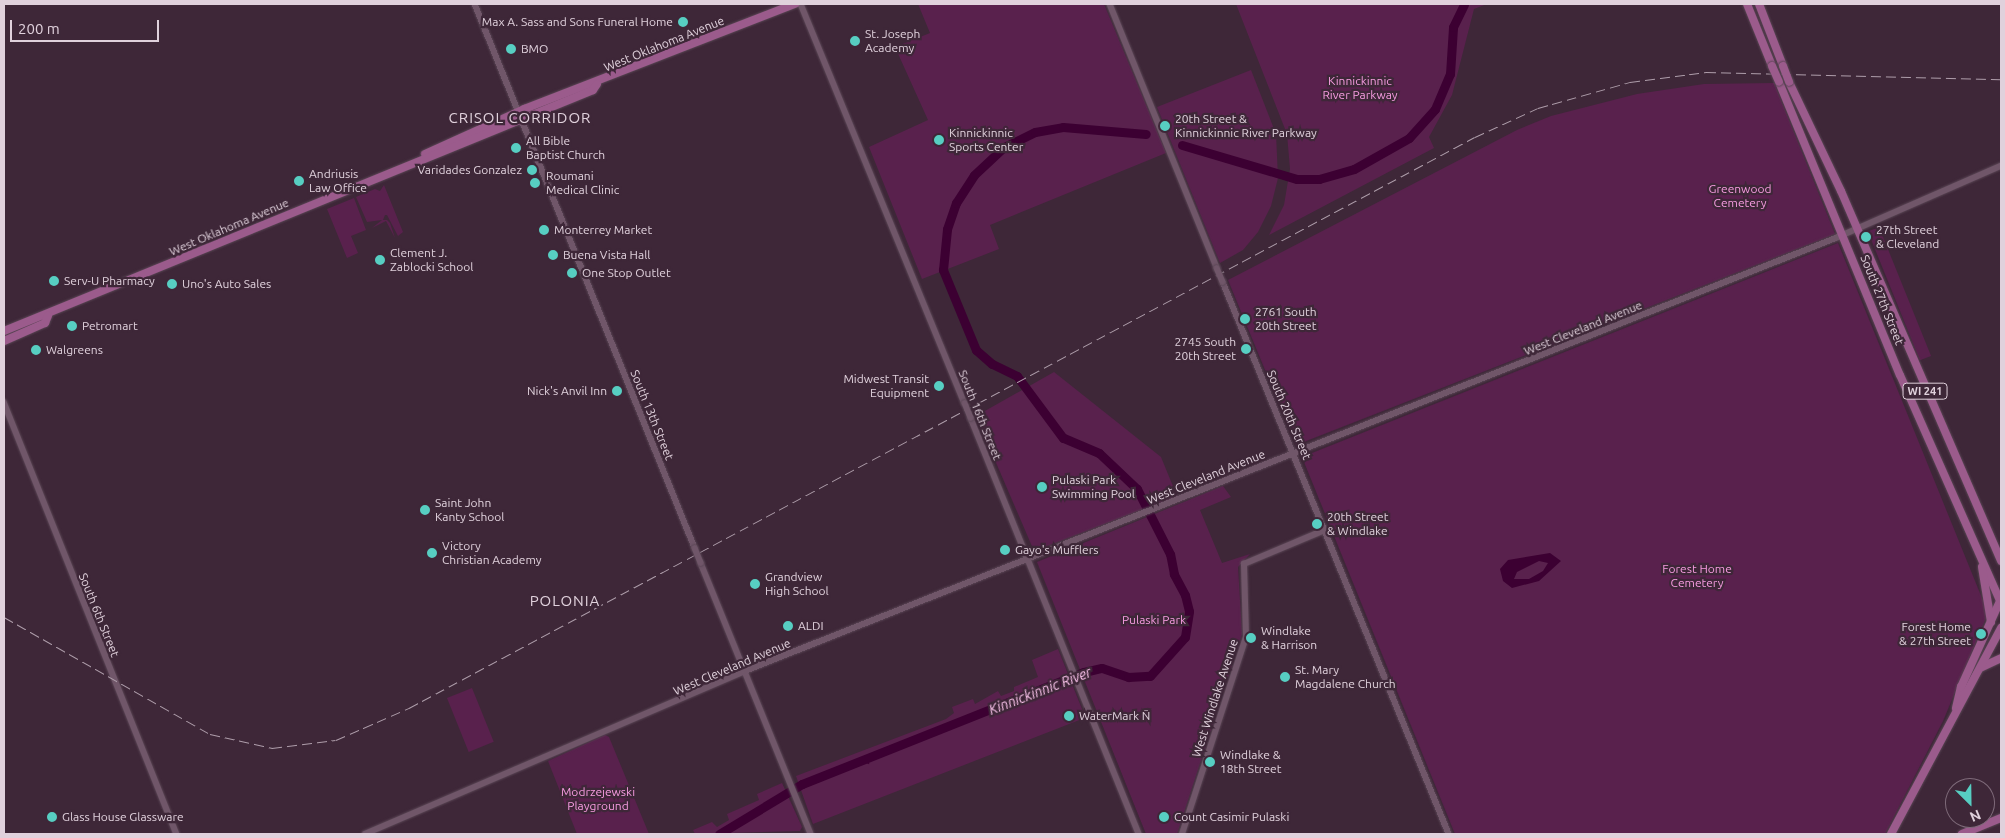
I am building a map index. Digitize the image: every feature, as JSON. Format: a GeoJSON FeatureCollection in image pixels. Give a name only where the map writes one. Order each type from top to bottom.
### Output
{"type":"FeatureCollection","features":[{"type":"Feature","properties":{"kind":"main road","name":"West Oklahoma Avenue"},"geometry":{"type":"LineString","coordinates":[[4,331],[48,316],[520,115],[590,83],[597,84],[795,4]]}},
{"type":"Feature","properties":{"kind":"main road","name":"South 27th Street"},"geometry":{"type":"LineString","coordinates":[[1747,4],[1844,235],[1903,382],[2001,601]]}},
{"type":"Feature","properties":{"kind":"main road","name":"South 27th Street"},"geometry":{"type":"LineString","coordinates":[[1759,4],[1789,82],[1857,229],[1999,552],[2001,561]]}},
{"type":"Feature","properties":{"kind":"main road","name":"West Oklahoma Avenue"},"geometry":{"type":"LineString","coordinates":[[4,340],[45,323],[48,316]]}},
{"type":"Feature","properties":{"kind":"main road"},"geometry":{"type":"LineString","coordinates":[[1979,553],[1991,624]]}},
{"type":"Feature","properties":{"kind":"main road"},"geometry":{"type":"LineString","coordinates":[[1956,708],[1961,688],[2001,601]]}},
{"type":"Feature","properties":{"kind":"main road"},"geometry":{"type":"LineString","coordinates":[[1891,834],[1956,708],[2001,628]]}},
{"type":"Feature","properties":{"kind":"main road"},"geometry":{"type":"LineString","coordinates":[[1980,668],[2001,658]]}},
{"type":"Feature","properties":{"kind":"main road"},"geometry":{"type":"LineString","coordinates":[[1962,834],[2001,818]]}},
{"type":"Feature","properties":{"kind":"street","name":"South 13th Street"},"geometry":{"type":"LineString","coordinates":[[475,4],[811,834]]}},
{"type":"Feature","properties":{"kind":"street","name":"South 16th Street"},"geometry":{"type":"LineString","coordinates":[[801,4],[1139,834]]}},
{"type":"Feature","properties":{"kind":"street","name":"South 20th Street"},"geometry":{"type":"LineString","coordinates":[[1110,4],[1449,834]]}},
{"type":"Feature","properties":{"kind":"street","name":"West Cleveland Avenue"},"geometry":{"type":"LineString","coordinates":[[365,834],[745,671],[1844,235],[2001,166]]}},
{"type":"Feature","properties":{"kind":"street","name":"South 6th Street"},"geometry":{"type":"LineString","coordinates":[[4,402],[177,834]]}},
{"type":"Feature","properties":{"kind":"street","name":"West Windlake Avenue"},"geometry":{"type":"LineString","coordinates":[[1182,834],[1246,637],[1244,564],[1325,530]]}},
{"type":"Feature","properties":{"kind":"green space","name":"Kinnickinnic Sports Center"},"geometry":{"type":"Polygon","coordinates":[[[918,4],[1104,4],[1166,153],[990,225],[999,249],[922,279],[869,147],[928,120],[895,47],[930,33],[918,4]]]}},
{"type":"Feature","properties":{"kind":"green space","name":"Kinnickinnic River Parkway"},"geometry":{"type":"Polygon","coordinates":[[[1236,4],[1487,4],[1474,9],[1452,95],[1429,137],[1434,148],[1269,235],[1284,205],[1290,169],[1287,134],[1236,4]]]}},
{"type":"Feature","properties":{"kind":"green space"},"geometry":{"type":"Polygon","coordinates":[[[1251,70],[1276,134],[1278,178],[1271,206],[1258,232],[1243,250],[1220,263],[1157,107],[1251,70]]]}},
{"type":"Feature","properties":{"kind":"green space","name":"Greenwood Cemetery"},"geometry":{"type":"Polygon","coordinates":[[[1774,83],[1835,234],[1296,445],[1228,280],[1517,130],[1551,116],[1637,94],[1704,84],[1774,83]]]}},
{"type":"Feature","properties":{"kind":"green space"},"geometry":{"type":"Polygon","coordinates":[[[384,185],[403,232],[398,236],[387,215],[385,215],[383,220],[387,220],[390,223],[395,238],[386,221],[372,228],[382,220],[367,222],[356,197],[375,189],[380,191],[384,185]]]}},
{"type":"Feature","properties":{"kind":"green space"},"geometry":{"type":"Polygon","coordinates":[[[354,198],[366,230],[351,236],[358,253],[347,258],[327,209],[354,198]]]}},
{"type":"Feature","properties":{"kind":"green space"},"geometry":{"type":"Polygon","coordinates":[[[1879,227],[1931,356],[1920,360],[1868,231],[1879,227]]]}},
{"type":"Feature","properties":{"kind":"green space","name":"Forest Home Cemetery"},"geometry":{"type":"Polygon","coordinates":[[[1838,243],[1988,613],[1943,721],[1885,834],[1455,834],[1302,457],[1838,243]]]}},
{"type":"Feature","properties":{"kind":"green space"},"geometry":{"type":"Polygon","coordinates":[[[1054,372],[1161,457],[1177,496],[1034,551],[976,416],[1054,372]]]}},
{"type":"Feature","properties":{"kind":"green space","name":"Pulaski Park"},"geometry":{"type":"Polygon","coordinates":[[[1223,486],[1231,497],[1200,510],[1222,563],[1250,554],[1238,567],[1242,634],[1177,834],[1146,834],[1037,562],[1223,486]]]}},
{"type":"Feature","properties":{"kind":"green space"},"geometry":{"type":"Polygon","coordinates":[[[1058,649],[1084,714],[1082,719],[813,824],[796,776],[946,719],[954,713],[952,707],[973,699],[975,704],[998,691],[1001,696],[1014,691],[1014,687],[1038,677],[1032,660],[1058,649]]]}},
{"type":"Feature","properties":{"kind":"green space"},"geometry":{"type":"Polygon","coordinates":[[[472,688],[494,742],[469,752],[447,698],[472,688]]]}},
{"type":"Feature","properties":{"kind":"green space","name":"Modrzejewski Playground"},"geometry":{"type":"Polygon","coordinates":[[[605,735],[609,737],[649,834],[577,834],[548,761],[605,735]]]}},
{"type":"Feature","properties":{"kind":"green space"},"geometry":{"type":"Polygon","coordinates":[[[782,783],[802,827],[800,831],[695,834],[693,830],[712,822],[717,827],[729,820],[727,814],[759,800],[757,794],[782,783]]]}},
{"type":"Feature","properties":{"kind":"shaded area"},"geometry":{"type":"Polygon","coordinates":[[[1550,553],[1561,561],[1539,581],[1512,588],[1503,581],[1500,569],[1508,560],[1550,553]],[[1539,561],[1517,572],[1514,579],[1529,579],[1543,571],[1548,563],[1539,561]]]}},
{"type":"Feature","properties":{"kind":"waterway","name":"Kinnickinnic River"},"geometry":{"type":"LineString","coordinates":[[1182,145],[1297,179],[1319,179],[1354,169],[1409,138],[1435,109],[1450,74],[1453,27],[1464,4]]}},
{"type":"Feature","properties":{"kind":"waterway","name":"Kinnickinnic River"},"geometry":{"type":"LineString","coordinates":[[719,834],[802,784],[1084,672],[1102,668],[1128,677],[1150,676],[1185,637],[1189,611],[1185,595],[1174,574],[1170,554],[1137,489],[1099,453],[1063,438],[1017,376],[992,364],[976,350],[943,270],[947,229],[956,203],[974,175],[1004,147],[1035,132],[1063,127],[1146,134]]}},
{"type":"Feature","properties":{"kind":"waterway","name":"Kinnickinnic River"},"geometry":{"type":"LineString","coordinates":[[861,760],[868,763]]}},
{"type":"Feature","properties":{"kind":"railway"},"geometry":{"type":"LineString","coordinates":[[4,617],[210,734],[272,748],[336,740],[409,708],[1475,137],[1538,108],[1630,82],[1706,72],[2001,79]]}},
{"type":"Feature","properties":{"kind":"place","name":"Max A. Sass and Sons Funeral Home"},"geometry":{"type":"Point","coordinates":[683,22]}},
{"type":"Feature","properties":{"kind":"place","name":"St. Joseph Academy"},"geometry":{"type":"Point","coordinates":[855,41]}},
{"type":"Feature","properties":{"kind":"place","name":"BMO"},"geometry":{"type":"Point","coordinates":[511,49]}},
{"type":"Feature","properties":{"kind":"place","name":"20th Street & Kinnickinnic River Parkway"},"geometry":{"type":"Point","coordinates":[1165,126]}},
{"type":"Feature","properties":{"kind":"place","name":"Kinnickinnic Sports Center"},"geometry":{"type":"Point","coordinates":[939,140]}},
{"type":"Feature","properties":{"kind":"place","name":"All Bible Baptist Church"},"geometry":{"type":"Point","coordinates":[516,148]}},
{"type":"Feature","properties":{"kind":"place","name":"Varidades Gonzalez"},"geometry":{"type":"Point","coordinates":[532,170]}},
{"type":"Feature","properties":{"kind":"place","name":"Andriusis Law Office"},"geometry":{"type":"Point","coordinates":[299,181]}},
{"type":"Feature","properties":{"kind":"place","name":"Roumani Medical Clinic"},"geometry":{"type":"Point","coordinates":[535,183]}},
{"type":"Feature","properties":{"kind":"place","name":"Monterrey Market"},"geometry":{"type":"Point","coordinates":[544,230]}},
{"type":"Feature","properties":{"kind":"place","name":"27th Street & Cleveland"},"geometry":{"type":"Point","coordinates":[1866,237]}},
{"type":"Feature","properties":{"kind":"place","name":"Buena Vista Hall"},"geometry":{"type":"Point","coordinates":[553,255]}},
{"type":"Feature","properties":{"kind":"place","name":"Clement J. Zablocki School"},"geometry":{"type":"Point","coordinates":[380,260]}},
{"type":"Feature","properties":{"kind":"place","name":"One Stop Outlet"},"geometry":{"type":"Point","coordinates":[572,273]}},
{"type":"Feature","properties":{"kind":"place","name":"Serv-U Pharmacy"},"geometry":{"type":"Point","coordinates":[54,281]}},
{"type":"Feature","properties":{"kind":"place","name":"Uno's Auto Sales"},"geometry":{"type":"Point","coordinates":[172,284]}},
{"type":"Feature","properties":{"kind":"place","name":"2761 South 20th Street"},"geometry":{"type":"Point","coordinates":[1245,319]}},
{"type":"Feature","properties":{"kind":"place","name":"Petromart"},"geometry":{"type":"Point","coordinates":[72,326]}},
{"type":"Feature","properties":{"kind":"place","name":"2745 South 20th Street"},"geometry":{"type":"Point","coordinates":[1246,349]}},
{"type":"Feature","properties":{"kind":"place","name":"Walgreens"},"geometry":{"type":"Point","coordinates":[36,350]}},
{"type":"Feature","properties":{"kind":"place","name":"Midwest Transit Equipment"},"geometry":{"type":"Point","coordinates":[939,386]}},
{"type":"Feature","properties":{"kind":"place","name":"Nick's Anvil Inn"},"geometry":{"type":"Point","coordinates":[617,391]}},
{"type":"Feature","properties":{"kind":"place","name":"Pulaski Park Swimming Pool"},"geometry":{"type":"Point","coordinates":[1042,487]}},
{"type":"Feature","properties":{"kind":"place","name":"Saint John Kanty School"},"geometry":{"type":"Point","coordinates":[425,510]}},
{"type":"Feature","properties":{"kind":"place","name":"20th Street & Windlake"},"geometry":{"type":"Point","coordinates":[1317,524]}},
{"type":"Feature","properties":{"kind":"place","name":"Gayo's Mufflers"},"geometry":{"type":"Point","coordinates":[1005,550]}},
{"type":"Feature","properties":{"kind":"place","name":"Victory Christian Academy"},"geometry":{"type":"Point","coordinates":[432,553]}},
{"type":"Feature","properties":{"kind":"place","name":"Grandview High School"},"geometry":{"type":"Point","coordinates":[755,584]}},
{"type":"Feature","properties":{"kind":"place","name":"ALDI"},"geometry":{"type":"Point","coordinates":[788,626]}},
{"type":"Feature","properties":{"kind":"place","name":"Forest Home & 27th Street"},"geometry":{"type":"Point","coordinates":[1981,634]}},
{"type":"Feature","properties":{"kind":"place","name":"Windlake & Harrison"},"geometry":{"type":"Point","coordinates":[1251,638]}},
{"type":"Feature","properties":{"kind":"place","name":"St. Mary Magdalene Church"},"geometry":{"type":"Point","coordinates":[1285,677]}},
{"type":"Feature","properties":{"kind":"place","name":"WaterMark Ñ"},"geometry":{"type":"Point","coordinates":[1069,716]}},
{"type":"Feature","properties":{"kind":"place","name":"Windlake & 18th Street"},"geometry":{"type":"Point","coordinates":[1210,762]}},
{"type":"Feature","properties":{"kind":"place","name":"Glass House Glassware"},"geometry":{"type":"Point","coordinates":[52,817]}},
{"type":"Feature","properties":{"kind":"place","name":"Count Casimir Pulaski"},"geometry":{"type":"Point","coordinates":[1164,817]}},
{"type":"Feature","properties":{"kind":"district","name":"CRISOL CORRIDOR"},"geometry":{"type":"Point","coordinates":[520,118]}},
{"type":"Feature","properties":{"kind":"district","name":"POLONIA"},"geometry":{"type":"Point","coordinates":[565,601]}}]}
